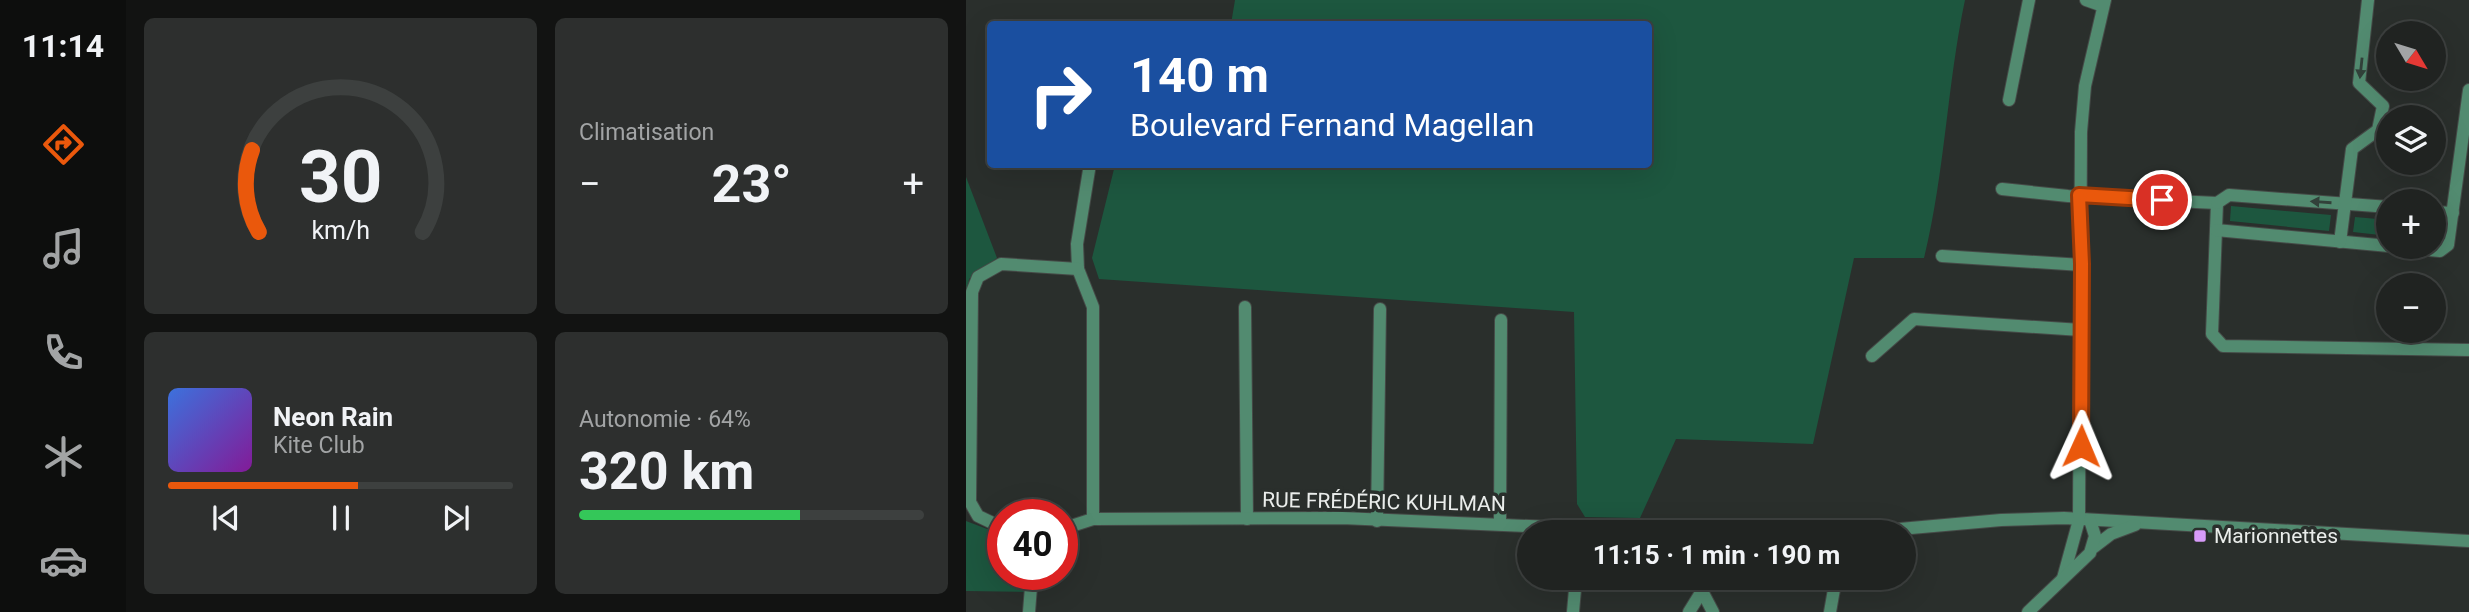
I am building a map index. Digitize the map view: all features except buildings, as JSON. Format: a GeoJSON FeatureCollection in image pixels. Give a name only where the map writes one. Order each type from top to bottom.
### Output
{"type":"FeatureCollection","features":[{"type":"Feature","properties":{"kind":"street"},"geometry":{"type":"LineString","coordinates":[[2009,100],[2029,0]]}},
{"type":"Feature","properties":{"kind":"street"},"geometry":{"type":"LineString","coordinates":[[2063,578],[2082,523],[2082,264],[2079,195],[2085,86],[2104,3],[2086,0]]}},
{"type":"Feature","properties":{"kind":"street"},"geometry":{"type":"LineString","coordinates":[[2340,242],[2352,149],[2378,130],[2383,106],[2359,83],[2368,0]]}},
{"type":"Feature","properties":{"kind":"street"},"geometry":{"type":"LineString","coordinates":[[2446,246],[2453,214],[2469,90]]}},
{"type":"Feature","properties":{"kind":"street"},"geometry":{"type":"LineString","coordinates":[[1089,168],[1077,225],[1078,269],[1093,307],[1093,519]]}},
{"type":"Feature","properties":{"kind":"street"},"geometry":{"type":"LineString","coordinates":[[2002,189],[2217,203],[2229,195],[2376,206]]}},
{"type":"Feature","properties":{"kind":"street"},"geometry":{"type":"LineString","coordinates":[[2217,203],[2212,334],[2223,346],[2469,350]]}},
{"type":"Feature","properties":{"kind":"street"},"geometry":{"type":"LineString","coordinates":[[2446,213],[2453,214]]}},
{"type":"Feature","properties":{"kind":"street"},"geometry":{"type":"LineString","coordinates":[[2216,230],[2376,245]]}},
{"type":"Feature","properties":{"kind":"street"},"geometry":{"type":"LineString","coordinates":[[1942,256],[2082,264]]}},
{"type":"Feature","properties":{"kind":"street"},"geometry":{"type":"LineString","coordinates":[[987,520],[978,516],[970,502],[972,292],[978,277],[1001,264],[1078,269]]}},
{"type":"Feature","properties":{"kind":"street"},"geometry":{"type":"LineString","coordinates":[[1245,307],[1247,519]]}},
{"type":"Feature","properties":{"kind":"street"},"geometry":{"type":"LineString","coordinates":[[1377,521],[1380,309]]}},
{"type":"Feature","properties":{"kind":"street"},"geometry":{"type":"LineString","coordinates":[[1872,356],[1914,319],[2081,330]]}},
{"type":"Feature","properties":{"kind":"street"},"geometry":{"type":"LineString","coordinates":[[1500,523],[1502,320]]}},
{"type":"Feature","properties":{"kind":"street","name":"RUE FRÉDÉRIC KUHLMAN"},"geometry":{"type":"LineString","coordinates":[[1078,524],[1093,519],[1247,519],[1517,525]]}},
{"type":"Feature","properties":{"kind":"street"},"geometry":{"type":"LineString","coordinates":[[1916,528],[2001,520],[2469,541]]}},
{"type":"Feature","properties":{"kind":"street"},"geometry":{"type":"LineString","coordinates":[[2082,523],[2094,547]]}},
{"type":"Feature","properties":{"kind":"street"},"geometry":{"type":"LineString","coordinates":[[2028,612],[2084,561],[2094,547],[2111,534],[2135,525]]}},
{"type":"Feature","properties":{"kind":"street"},"geometry":{"type":"LineString","coordinates":[[1030,612],[1031,590]]}},
{"type":"Feature","properties":{"kind":"street"},"geometry":{"type":"LineString","coordinates":[[1573,612],[1575,590]]}},
{"type":"Feature","properties":{"kind":"street"},"geometry":{"type":"LineString","coordinates":[[1830,612],[1834,590]]}},
{"type":"Feature","properties":{"kind":"street"},"geometry":{"type":"LineString","coordinates":[[1689,612],[1702,591]]}},
{"type":"Feature","properties":{"kind":"street"},"geometry":{"type":"LineString","coordinates":[[1702,591],[1713,612]]}},
{"type":"Feature","properties":{"kind":"green space"},"geometry":{"type":"Polygon","coordinates":[[[1235,0],[1965,0],[1937,194],[1924,258],[1854,258],[1813,444],[1676,439],[1640,518],[1585,517],[1577,504],[1574,312],[1099,279],[1092,258],[1114,168],[1652,168],[1652,21],[1232,21],[1235,0]]]}},
{"type":"Feature","properties":{"kind":"green space"},"geometry":{"type":"Polygon","coordinates":[[[966,177],[997,258],[969,279],[966,335],[966,177]]]}},
{"type":"Feature","properties":{"kind":"green space"},"geometry":{"type":"Polygon","coordinates":[[[2231,206],[2331,215],[2329,231],[2230,221],[2231,206]]]}},
{"type":"Feature","properties":{"kind":"green space"},"geometry":{"type":"Polygon","coordinates":[[[2355,217],[2376,219],[2376,235],[2353,232],[2355,217]]]}},
{"type":"Feature","properties":{"kind":"green space"},"geometry":{"type":"Polygon","coordinates":[[[966,521],[987,529],[987,590],[1031,590],[966,591],[966,521]]]}},
{"type":"Feature","properties":{"kind":"place","name":"Marionnettes"},"geometry":{"type":"Point","coordinates":[2200,536]}},
{"type":"Feature","properties":{"kind":"route"},"geometry":{"type":"LineString","coordinates":[[2081,446],[2082,264],[2079,195],[2162,200]]}}]}
